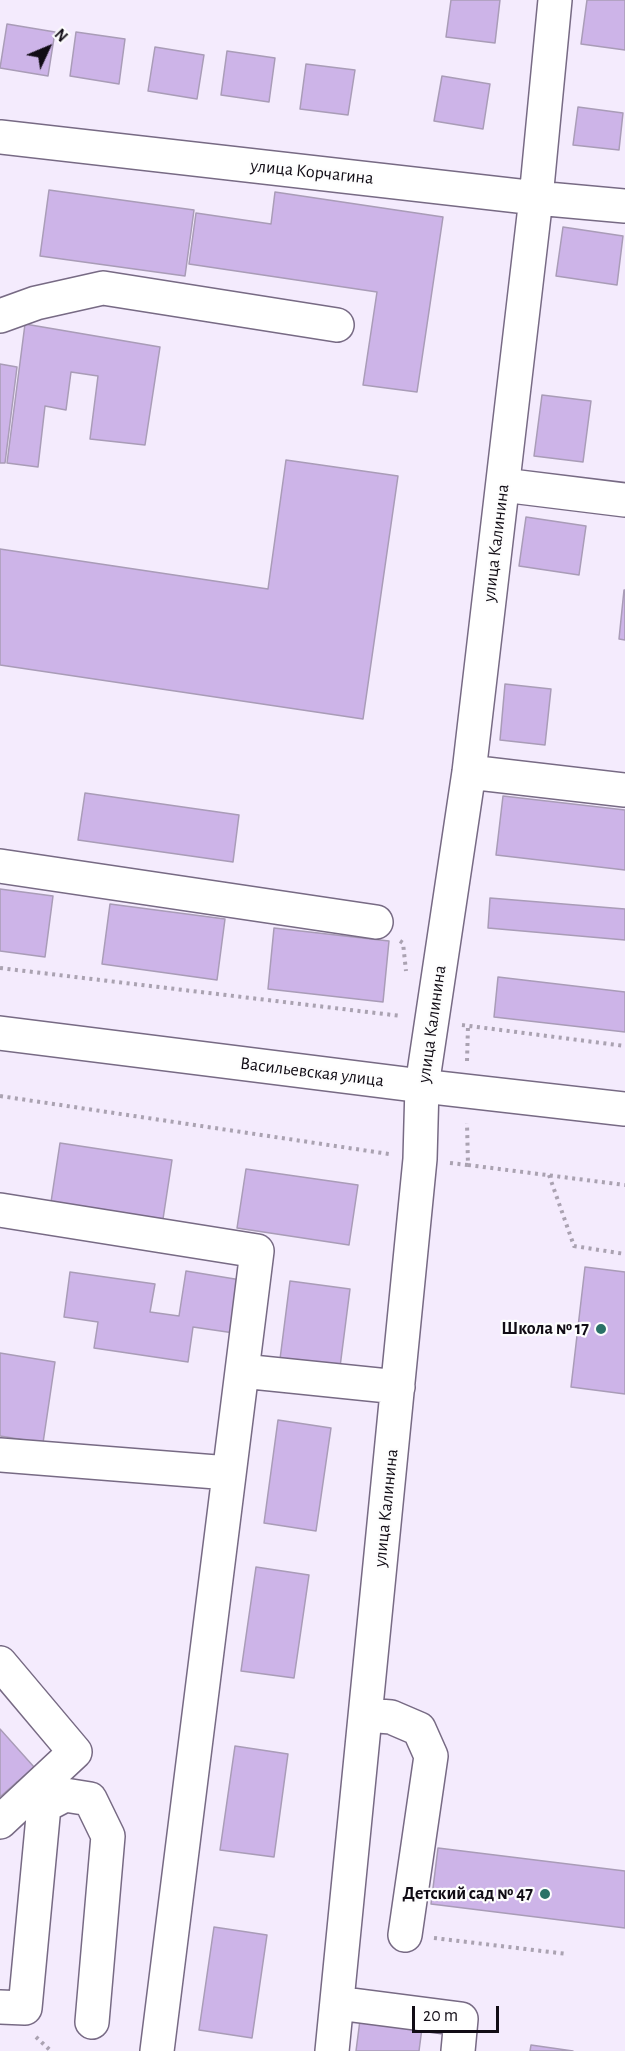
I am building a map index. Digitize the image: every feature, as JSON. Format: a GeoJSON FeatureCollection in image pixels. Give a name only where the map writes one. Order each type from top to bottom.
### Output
{"type":"FeatureCollection","features":[{"type":"Feature","properties":{"kind":"street","name":"улица Калинина"},"geometry":{"type":"LineString","coordinates":[[332,2051],[420,1159],[422,1086],[469,772],[536,198],[555,0]]}},
{"type":"Feature","properties":{"kind":"street","name":"улица Корчагина"},"geometry":{"type":"LineString","coordinates":[[0,137],[536,198],[625,206]]}},
{"type":"Feature","properties":{"kind":"street"},"geometry":{"type":"LineString","coordinates":[[0,316],[36,303],[104,288],[338,325]]}},
{"type":"Feature","properties":{"kind":"street"},"geometry":{"type":"LineString","coordinates":[[503,485],[625,500]]}},
{"type":"Feature","properties":{"kind":"street"},"geometry":{"type":"LineString","coordinates":[[469,772],[625,790]]}},
{"type":"Feature","properties":{"kind":"street"},"geometry":{"type":"LineString","coordinates":[[0,866],[376,922]]}},
{"type":"Feature","properties":{"kind":"street","name":"Васильевская улица"},"geometry":{"type":"LineString","coordinates":[[0,1033],[625,1109]]}},
{"type":"Feature","properties":{"kind":"street"},"geometry":{"type":"LineString","coordinates":[[0,1210],[258,1251],[157,2051]]}},
{"type":"Feature","properties":{"kind":"street"},"geometry":{"type":"LineString","coordinates":[[242,1371],[398,1387]]}},
{"type":"Feature","properties":{"kind":"street"},"geometry":{"type":"LineString","coordinates":[[0,1455],[229,1473]]}},
{"type":"Feature","properties":{"kind":"street"},"geometry":{"type":"LineString","coordinates":[[0,1663],[75,1752],[37,1800],[0,1822]]}},
{"type":"Feature","properties":{"kind":"street"},"geometry":{"type":"LineString","coordinates":[[366,1715],[391,1717],[419,1729],[431,1756],[405,1935]]}},
{"type":"Feature","properties":{"kind":"street"},"geometry":{"type":"LineString","coordinates":[[37,1800],[65,1796],[90,1799],[108,1836],[92,2022]]}},
{"type":"Feature","properties":{"kind":"street"},"geometry":{"type":"LineString","coordinates":[[0,2007],[25,2008],[37,1800]]}},
{"type":"Feature","properties":{"kind":"street"},"geometry":{"type":"LineString","coordinates":[[337,2002],[461,2019],[458,2051]]}},
{"type":"Feature","properties":{"kind":"path"},"geometry":{"type":"LineString","coordinates":[[376,922],[403,943],[406,975]]}},
{"type":"Feature","properties":{"kind":"path"},"geometry":{"type":"LineString","coordinates":[[0,968],[432,1020],[625,1046]]}},
{"type":"Feature","properties":{"kind":"path"},"geometry":{"type":"LineString","coordinates":[[468,1026],[468,1165]]}},
{"type":"Feature","properties":{"kind":"path"},"geometry":{"type":"LineString","coordinates":[[0,1096],[420,1159],[625,1185]]}},
{"type":"Feature","properties":{"kind":"path"},"geometry":{"type":"LineString","coordinates":[[549,1175],[574,1246],[625,1254]]}},
{"type":"Feature","properties":{"kind":"path"},"geometry":{"type":"LineString","coordinates":[[405,1935],[567,1954]]}},
{"type":"Feature","properties":{"kind":"building"},"geometry":{"type":"Polygon","coordinates":[[[451,0],[500,0],[495,43],[446,37],[451,0]]]}},
{"type":"Feature","properties":{"kind":"building"},"geometry":{"type":"Polygon","coordinates":[[[587,0],[625,0],[625,50],[581,44],[587,0]]]}},
{"type":"Feature","properties":{"kind":"building"},"geometry":{"type":"Polygon","coordinates":[[[7,24],[55,32],[48,76],[0,68],[7,24]]]}},
{"type":"Feature","properties":{"kind":"building"},"geometry":{"type":"Polygon","coordinates":[[[76,32],[125,39],[119,84],[70,76],[76,32]]]}},
{"type":"Feature","properties":{"kind":"building"},"geometry":{"type":"Polygon","coordinates":[[[155,47],[204,55],[197,99],[148,91],[155,47]]]}},
{"type":"Feature","properties":{"kind":"building"},"geometry":{"type":"Polygon","coordinates":[[[227,51],[275,58],[269,102],[221,95],[227,51]]]}},
{"type":"Feature","properties":{"kind":"building"},"geometry":{"type":"Polygon","coordinates":[[[306,64],[355,70],[348,115],[300,109],[306,64]]]}},
{"type":"Feature","properties":{"kind":"building"},"geometry":{"type":"Polygon","coordinates":[[[442,76],[490,84],[483,129],[434,121],[442,76]]]}},
{"type":"Feature","properties":{"kind":"building"},"geometry":{"type":"Polygon","coordinates":[[[578,107],[623,113],[619,150],[573,145],[578,107]]]}},
{"type":"Feature","properties":{"kind":"building"},"geometry":{"type":"Polygon","coordinates":[[[49,190],[194,210],[185,276],[40,256],[49,190]]]}},
{"type":"Feature","properties":{"kind":"building"},"geometry":{"type":"Polygon","coordinates":[[[275,192],[443,217],[417,392],[363,385],[377,292],[189,264],[196,213],[271,224],[275,192]]]}},
{"type":"Feature","properties":{"kind":"building"},"geometry":{"type":"Polygon","coordinates":[[[563,227],[623,236],[617,285],[556,276],[563,227]]]}},
{"type":"Feature","properties":{"kind":"building"},"geometry":{"type":"Polygon","coordinates":[[[25,324],[160,347],[145,445],[90,439],[98,376],[71,372],[66,410],[45,406],[38,467],[7,463],[25,324]]]}},
{"type":"Feature","properties":{"kind":"building"},"geometry":{"type":"Polygon","coordinates":[[[0,364],[17,367],[5,463],[0,463],[0,364]]]}},
{"type":"Feature","properties":{"kind":"building"},"geometry":{"type":"Polygon","coordinates":[[[542,395],[591,401],[583,462],[534,456],[542,395]]]}},
{"type":"Feature","properties":{"kind":"building"},"geometry":{"type":"Polygon","coordinates":[[[286,460],[398,476],[363,719],[0,665],[0,549],[268,589],[286,460]]]}},
{"type":"Feature","properties":{"kind":"building"},"geometry":{"type":"Polygon","coordinates":[[[526,517],[586,526],[579,575],[519,566],[526,517]]]}},
{"type":"Feature","properties":{"kind":"building"},"geometry":{"type":"Polygon","coordinates":[[[625,590],[625,640],[619,639],[625,590]]]}},
{"type":"Feature","properties":{"kind":"building"},"geometry":{"type":"Polygon","coordinates":[[[505,684],[551,689],[545,745],[500,740],[505,684]]]}},
{"type":"Feature","properties":{"kind":"building"},"geometry":{"type":"Polygon","coordinates":[[[85,793],[239,815],[233,862],[78,840],[85,793]]]}},
{"type":"Feature","properties":{"kind":"building"},"geometry":{"type":"Polygon","coordinates":[[[503,796],[625,810],[625,870],[496,855],[503,796]]]}},
{"type":"Feature","properties":{"kind":"building"},"geometry":{"type":"Polygon","coordinates":[[[0,889],[53,896],[45,957],[0,951],[0,889]]]}},
{"type":"Feature","properties":{"kind":"building"},"geometry":{"type":"Polygon","coordinates":[[[490,898],[625,909],[625,940],[488,928],[490,898]]]}},
{"type":"Feature","properties":{"kind":"building"},"geometry":{"type":"Polygon","coordinates":[[[110,904],[225,919],[217,980],[102,964],[110,904]]]}},
{"type":"Feature","properties":{"kind":"building"},"geometry":{"type":"Polygon","coordinates":[[[274,928],[389,941],[383,1002],[268,989],[274,928]]]}},
{"type":"Feature","properties":{"kind":"building"},"geometry":{"type":"Polygon","coordinates":[[[498,977],[625,992],[625,1032],[494,1017],[498,977]]]}},
{"type":"Feature","properties":{"kind":"building"},"geometry":{"type":"Polygon","coordinates":[[[60,1143],[172,1160],[163,1219],[51,1202],[60,1143]]]}},
{"type":"Feature","properties":{"kind":"building"},"geometry":{"type":"Polygon","coordinates":[[[246,1169],[358,1185],[349,1245],[237,1228],[246,1169]]]}},
{"type":"Feature","properties":{"kind":"building","name":"Школа № 17"},"geometry":{"type":"Polygon","coordinates":[[[585,1267],[625,1272],[625,1394],[571,1387],[585,1267]]]}},
{"type":"Feature","properties":{"kind":"building"},"geometry":{"type":"Polygon","coordinates":[[[186,1271],[241,1280],[234,1333],[193,1327],[188,1362],[94,1348],[98,1322],[64,1317],[70,1272],[155,1284],[150,1312],[179,1316],[186,1271]]]}},
{"type":"Feature","properties":{"kind":"building"},"geometry":{"type":"Polygon","coordinates":[[[290,1281],[350,1289],[340,1367],[280,1359],[290,1281]]]}},
{"type":"Feature","properties":{"kind":"building"},"geometry":{"type":"Polygon","coordinates":[[[0,1353],[55,1362],[43,1443],[0,1436],[0,1353]]]}},
{"type":"Feature","properties":{"kind":"building"},"geometry":{"type":"Polygon","coordinates":[[[278,1420],[331,1428],[316,1531],[264,1523],[278,1420]]]}},
{"type":"Feature","properties":{"kind":"building"},"geometry":{"type":"Polygon","coordinates":[[[256,1567],[309,1575],[294,1678],[241,1671],[256,1567]]]}},
{"type":"Feature","properties":{"kind":"building"},"geometry":{"type":"Polygon","coordinates":[[[0,1729],[34,1767],[0,1797],[0,1729]]]}},
{"type":"Feature","properties":{"kind":"building"},"geometry":{"type":"Polygon","coordinates":[[[235,1746],[288,1754],[274,1857],[220,1850],[235,1746]]]}},
{"type":"Feature","properties":{"kind":"building"},"geometry":{"type":"Polygon","coordinates":[[[438,1848],[625,1871],[625,1928],[431,1904],[438,1848]]]}},
{"type":"Feature","properties":{"kind":"building"},"geometry":{"type":"Polygon","coordinates":[[[214,1927],[267,1935],[252,2038],[199,2030],[214,1927]]]}},
{"type":"Feature","properties":{"kind":"building"},"geometry":{"type":"Polygon","coordinates":[[[360,2020],[422,2028],[419,2051],[356,2051],[360,2020]]]}},
{"type":"Feature","properties":{"kind":"building"},"geometry":{"type":"Polygon","coordinates":[[[531,2045],[573,2051],[530,2051],[531,2045]]]}},
{"type":"Feature","properties":{"kind":"place","name":"Школа № 17"},"geometry":{"type":"Point","coordinates":[601,1329]}},
{"type":"Feature","properties":{"kind":"place","name":"Детский сад № 47"},"geometry":{"type":"Point","coordinates":[545,1894]}}]}
